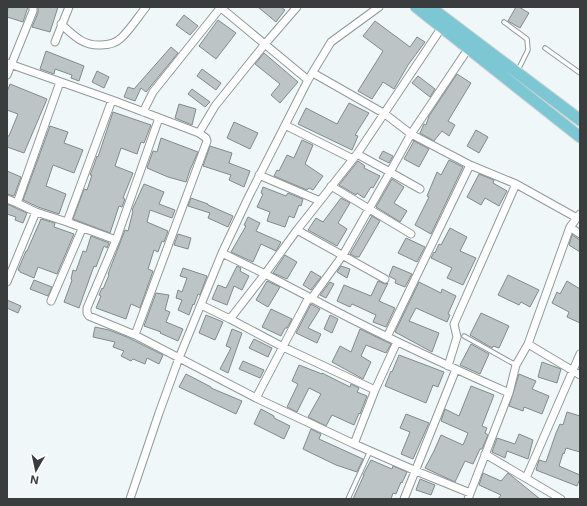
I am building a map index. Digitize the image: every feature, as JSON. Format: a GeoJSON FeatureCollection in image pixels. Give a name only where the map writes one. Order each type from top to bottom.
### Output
{"type":"FeatureCollection","features":[{"type":"Feature","properties":{"kind":"main road"},"geometry":{"type":"LineString","coordinates":[[416,7],[580,136]]}},
{"type":"Feature","properties":{"kind":"main road"},"geometry":{"type":"LineString","coordinates":[[430,7],[580,120]]}},
{"type":"Feature","properties":{"kind":"street"},"geometry":{"type":"LineString","coordinates":[[7,75],[9,64],[33,7]]}},
{"type":"Feature","properties":{"kind":"street"},"geometry":{"type":"LineString","coordinates":[[54,42],[69,7]]}},
{"type":"Feature","properties":{"kind":"street"},"geometry":{"type":"LineString","coordinates":[[61,24],[75,38],[85,43],[107,45],[114,43],[121,38],[146,7]]}},
{"type":"Feature","properties":{"kind":"street"},"geometry":{"type":"LineString","coordinates":[[143,112],[153,92],[221,7],[308,80]]}},
{"type":"Feature","properties":{"kind":"street"},"geometry":{"type":"LineString","coordinates":[[199,133],[215,106],[297,7]]}},
{"type":"Feature","properties":{"kind":"street"},"geometry":{"type":"LineString","coordinates":[[130,499],[179,358],[222,253],[259,176],[308,80],[331,42],[379,7]]}},
{"type":"Feature","properties":{"kind":"street"},"geometry":{"type":"LineString","coordinates":[[230,319],[355,156],[385,114],[442,27]]}},
{"type":"Feature","properties":{"kind":"street"},"geometry":{"type":"LineString","coordinates":[[256,398],[282,347],[310,298],[343,255],[411,134],[468,49]]}},
{"type":"Feature","properties":{"kind":"street"},"geometry":{"type":"LineString","coordinates":[[9,64],[112,100],[199,133],[206,138],[135,335]]}},
{"type":"Feature","properties":{"kind":"street"},"geometry":{"type":"LineString","coordinates":[[159,118],[116,240],[87,308],[87,313],[89,316],[135,335],[256,398],[469,496],[509,393],[516,365],[528,344],[570,227],[579,216],[411,134],[385,114],[313,73]]}},
{"type":"Feature","properties":{"kind":"street"},"geometry":{"type":"LineString","coordinates":[[17,203],[60,82]]}},
{"type":"Feature","properties":{"kind":"street"},"geometry":{"type":"LineString","coordinates":[[66,222],[112,100]]}},
{"type":"Feature","properties":{"kind":"street"},"geometry":{"type":"LineString","coordinates":[[285,125],[390,172],[420,189]]}},
{"type":"Feature","properties":{"kind":"street"},"geometry":{"type":"LineString","coordinates":[[387,337],[470,164]]}},
{"type":"Feature","properties":{"kind":"street"},"geometry":{"type":"LineString","coordinates":[[259,176],[320,201]]}},
{"type":"Feature","properties":{"kind":"street"},"geometry":{"type":"LineString","coordinates":[[448,366],[457,337],[454,324],[516,184]]}},
{"type":"Feature","properties":{"kind":"street"},"geometry":{"type":"LineString","coordinates":[[331,186],[411,234]]}},
{"type":"Feature","properties":{"kind":"street"},"geometry":{"type":"LineString","coordinates":[[7,200],[82,229],[116,240]]}},
{"type":"Feature","properties":{"kind":"street"},"geometry":{"type":"LineString","coordinates":[[7,282],[36,212]]}},
{"type":"Feature","properties":{"kind":"street"},"geometry":{"type":"LineString","coordinates":[[570,227],[580,234]]}},
{"type":"Feature","properties":{"kind":"street"},"geometry":{"type":"LineString","coordinates":[[51,302],[82,229]]}},
{"type":"Feature","properties":{"kind":"street"},"geometry":{"type":"LineString","coordinates":[[297,230],[385,279]]}},
{"type":"Feature","properties":{"kind":"street"},"geometry":{"type":"LineString","coordinates":[[222,253],[397,342],[509,393]]}},
{"type":"Feature","properties":{"kind":"street"},"geometry":{"type":"LineString","coordinates":[[201,305],[282,347],[375,390]]}},
{"type":"Feature","properties":{"kind":"street"},"geometry":{"type":"LineString","coordinates":[[354,444],[375,390],[397,342]]}},
{"type":"Feature","properties":{"kind":"street"},"geometry":{"type":"LineString","coordinates":[[528,344],[580,375]]}},
{"type":"Feature","properties":{"kind":"street"},"geometry":{"type":"LineString","coordinates":[[526,478],[580,354]]}},
{"type":"Feature","properties":{"kind":"street"},"geometry":{"type":"LineString","coordinates":[[404,499],[456,369]]}},
{"type":"Feature","properties":{"kind":"street"},"geometry":{"type":"LineString","coordinates":[[485,454],[561,499]]}},
{"type":"Feature","properties":{"kind":"lane"},"geometry":{"type":"LineString","coordinates":[[504,22],[526,39],[528,44],[528,50],[517,73]]}},
{"type":"Feature","properties":{"kind":"lane"},"geometry":{"type":"LineString","coordinates":[[545,48],[580,73]]}},
{"type":"Feature","properties":{"kind":"lane"},"geometry":{"type":"LineString","coordinates":[[464,336],[516,365]]}},
{"type":"Feature","properties":{"kind":"lane"},"geometry":{"type":"LineString","coordinates":[[348,499],[370,451]]}},
{"type":"Feature","properties":{"kind":"building"},"geometry":{"type":"Polygon","coordinates":[[[8,7],[28,7],[23,22],[7,17],[8,7]]]}},
{"type":"Feature","properties":{"kind":"building"},"geometry":{"type":"Polygon","coordinates":[[[38,7],[58,7],[50,32],[32,27],[38,13],[38,7]]]}},
{"type":"Feature","properties":{"kind":"building"},"geometry":{"type":"Polygon","coordinates":[[[258,7],[281,7],[285,10],[276,22],[258,7]]]}},
{"type":"Feature","properties":{"kind":"building"},"geometry":{"type":"Polygon","coordinates":[[[516,7],[519,7],[529,13],[520,28],[508,21],[516,7]]]}},
{"type":"Feature","properties":{"kind":"building"},"geometry":{"type":"Polygon","coordinates":[[[184,15],[198,26],[190,35],[176,25],[184,15]]]}},
{"type":"Feature","properties":{"kind":"building"},"geometry":{"type":"Polygon","coordinates":[[[218,20],[236,33],[216,59],[199,46],[218,20]]]}},
{"type":"Feature","properties":{"kind":"building"},"geometry":{"type":"Polygon","coordinates":[[[375,21],[410,47],[417,37],[425,42],[408,65],[394,89],[383,82],[372,99],[358,91],[383,51],[363,36],[375,21]]]}},
{"type":"Feature","properties":{"kind":"building"},"geometry":{"type":"Polygon","coordinates":[[[171,47],[178,53],[146,92],[141,88],[135,101],[124,97],[128,87],[134,89],[171,47]]]}},
{"type":"Feature","properties":{"kind":"building"},"geometry":{"type":"Polygon","coordinates":[[[46,51],[84,66],[79,81],[71,78],[72,75],[55,69],[54,74],[40,69],[46,51]]]}},
{"type":"Feature","properties":{"kind":"building"},"geometry":{"type":"Polygon","coordinates":[[[264,53],[298,82],[280,103],[271,95],[280,84],[255,64],[264,53]]]}},
{"type":"Feature","properties":{"kind":"building"},"geometry":{"type":"Polygon","coordinates":[[[202,69],[221,83],[216,90],[197,76],[202,69]]]}},
{"type":"Feature","properties":{"kind":"building"},"geometry":{"type":"Polygon","coordinates":[[[97,71],[109,77],[104,88],[92,82],[97,71]]]}},
{"type":"Feature","properties":{"kind":"building"},"geometry":{"type":"Polygon","coordinates":[[[457,74],[471,83],[448,121],[455,125],[449,136],[442,131],[434,141],[420,133],[424,124],[426,125],[429,116],[457,74]]]}},
{"type":"Feature","properties":{"kind":"building"},"geometry":{"type":"Polygon","coordinates":[[[418,76],[435,89],[430,97],[412,83],[418,76]]]}},
{"type":"Feature","properties":{"kind":"building"},"geometry":{"type":"Polygon","coordinates":[[[10,84],[47,99],[24,153],[7,147],[7,136],[9,136],[18,114],[7,110],[7,92],[10,84]]]}},
{"type":"Feature","properties":{"kind":"building"},"geometry":{"type":"Polygon","coordinates":[[[192,89],[210,102],[205,107],[188,94],[192,89]]]}},
{"type":"Feature","properties":{"kind":"building"},"geometry":{"type":"Polygon","coordinates":[[[349,103],[369,113],[355,135],[358,136],[352,150],[298,124],[306,108],[337,124],[349,103]]]}},
{"type":"Feature","properties":{"kind":"building"},"geometry":{"type":"Polygon","coordinates":[[[179,104],[196,109],[192,125],[175,118],[179,104]]]}},
{"type":"Feature","properties":{"kind":"building"},"geometry":{"type":"Polygon","coordinates":[[[113,112],[151,125],[144,143],[141,142],[137,154],[121,148],[115,166],[133,173],[123,198],[125,199],[122,207],[119,206],[110,233],[73,219],[84,189],[87,190],[92,175],[90,175],[97,156],[98,157],[113,112]]]}},
{"type":"Feature","properties":{"kind":"building"},"geometry":{"type":"Polygon","coordinates":[[[234,122],[258,133],[250,149],[227,138],[234,122]]]}},
{"type":"Feature","properties":{"kind":"building"},"geometry":{"type":"Polygon","coordinates":[[[50,126],[68,132],[64,143],[83,150],[74,173],[53,165],[46,186],[66,194],[59,214],[23,200],[50,126]]]}},
{"type":"Feature","properties":{"kind":"building"},"geometry":{"type":"Polygon","coordinates":[[[476,130],[488,137],[479,153],[467,146],[476,130]]]}},
{"type":"Feature","properties":{"kind":"building"},"geometry":{"type":"Polygon","coordinates":[[[161,138],[198,152],[186,182],[168,177],[147,168],[153,151],[157,152],[161,138]]]}},
{"type":"Feature","properties":{"kind":"building"},"geometry":{"type":"Polygon","coordinates":[[[302,140],[313,145],[305,164],[323,176],[313,190],[309,188],[307,190],[274,176],[277,170],[279,171],[287,155],[294,158],[302,140]]]}},
{"type":"Feature","properties":{"kind":"building"},"geometry":{"type":"Polygon","coordinates":[[[414,141],[429,149],[419,167],[404,159],[414,141]]]}},
{"type":"Feature","properties":{"kind":"building"},"geometry":{"type":"Polygon","coordinates":[[[210,146],[232,153],[229,163],[250,171],[244,187],[229,180],[231,175],[203,166],[210,146]]]}},
{"type":"Feature","properties":{"kind":"building"},"geometry":{"type":"Polygon","coordinates":[[[383,151],[393,156],[389,163],[379,158],[383,151]]]}},
{"type":"Feature","properties":{"kind":"building"},"geometry":{"type":"Polygon","coordinates":[[[449,160],[463,167],[431,234],[415,225],[429,197],[427,196],[437,172],[441,175],[449,160]]]}},
{"type":"Feature","properties":{"kind":"building"},"geometry":{"type":"Polygon","coordinates":[[[358,161],[365,166],[364,168],[380,176],[373,188],[371,187],[364,198],[357,193],[356,195],[339,185],[358,161]]]}},
{"type":"Feature","properties":{"kind":"building"},"geometry":{"type":"Polygon","coordinates":[[[7,171],[21,177],[14,196],[7,194],[7,171]]]}},
{"type":"Feature","properties":{"kind":"building"},"geometry":{"type":"Polygon","coordinates":[[[479,174],[494,180],[493,183],[507,191],[499,206],[485,198],[481,205],[467,197],[479,174]]]}},
{"type":"Feature","properties":{"kind":"building"},"geometry":{"type":"Polygon","coordinates":[[[392,179],[404,187],[394,203],[407,211],[400,222],[376,207],[392,179]]]}},
{"type":"Feature","properties":{"kind":"building"},"geometry":{"type":"Polygon","coordinates":[[[144,184],[164,192],[159,204],[175,210],[172,218],[150,210],[147,222],[168,231],[158,252],[154,250],[148,269],[153,271],[140,308],[131,304],[126,319],[96,308],[101,296],[99,295],[109,275],[108,274],[125,230],[128,231],[132,210],[144,184]]]}},
{"type":"Feature","properties":{"kind":"building"},"geometry":{"type":"Polygon","coordinates":[[[263,187],[286,196],[288,193],[303,199],[294,218],[289,216],[285,227],[267,221],[270,212],[257,207],[263,194],[261,193],[263,187]]]}},
{"type":"Feature","properties":{"kind":"building"},"geometry":{"type":"Polygon","coordinates":[[[191,198],[233,216],[228,227],[208,218],[210,213],[188,206],[191,198]]]}},
{"type":"Feature","properties":{"kind":"building"},"geometry":{"type":"Polygon","coordinates":[[[341,198],[350,203],[338,223],[347,229],[337,246],[308,230],[316,218],[323,222],[341,198]]]}},
{"type":"Feature","properties":{"kind":"building"},"geometry":{"type":"Polygon","coordinates":[[[7,204],[27,213],[23,223],[15,220],[16,217],[7,214],[7,204]]]}},
{"type":"Feature","properties":{"kind":"building"},"geometry":{"type":"Polygon","coordinates":[[[372,216],[380,221],[359,257],[356,257],[350,254],[372,216]]]}},
{"type":"Feature","properties":{"kind":"building"},"geometry":{"type":"Polygon","coordinates":[[[248,217],[260,223],[256,231],[281,242],[276,251],[261,244],[253,262],[231,252],[246,226],[244,225],[248,217]]]}},
{"type":"Feature","properties":{"kind":"building"},"geometry":{"type":"Polygon","coordinates":[[[41,219],[55,223],[54,227],[74,234],[57,274],[38,267],[34,278],[18,270],[41,219]]]}},
{"type":"Feature","properties":{"kind":"building"},"geometry":{"type":"Polygon","coordinates":[[[450,228],[467,237],[460,251],[476,258],[463,285],[447,278],[452,268],[431,258],[439,244],[441,245],[450,228]]]}},
{"type":"Feature","properties":{"kind":"building"},"geometry":{"type":"Polygon","coordinates":[[[178,234],[191,238],[188,249],[174,245],[178,234]]]}},
{"type":"Feature","properties":{"kind":"building"},"geometry":{"type":"Polygon","coordinates":[[[572,235],[580,240],[580,252],[569,245],[572,235]]]}},
{"type":"Feature","properties":{"kind":"building"},"geometry":{"type":"Polygon","coordinates":[[[91,236],[109,243],[107,248],[104,246],[96,267],[94,266],[79,308],[64,302],[72,280],[73,270],[76,271],[83,251],[86,252],[91,236]]]}},
{"type":"Feature","properties":{"kind":"building"},"geometry":{"type":"Polygon","coordinates":[[[406,238],[425,247],[417,262],[398,253],[406,238]]]}},
{"type":"Feature","properties":{"kind":"building"},"geometry":{"type":"Polygon","coordinates":[[[285,255],[297,262],[287,279],[273,273],[285,255]]]}},
{"type":"Feature","properties":{"kind":"building"},"geometry":{"type":"Polygon","coordinates":[[[237,266],[241,268],[240,271],[249,276],[242,290],[234,286],[227,305],[212,299],[218,285],[226,288],[237,266]]]}},
{"type":"Feature","properties":{"kind":"building"},"geometry":{"type":"Polygon","coordinates":[[[341,266],[350,269],[347,278],[337,272],[341,266]]]}},
{"type":"Feature","properties":{"kind":"building"},"geometry":{"type":"Polygon","coordinates":[[[393,266],[412,274],[405,287],[395,283],[396,280],[389,276],[393,266]]]}},
{"type":"Feature","properties":{"kind":"building"},"geometry":{"type":"Polygon","coordinates":[[[183,268],[207,276],[200,295],[198,294],[189,315],[178,310],[182,300],[176,298],[178,290],[182,292],[187,278],[180,276],[183,268]]]}},
{"type":"Feature","properties":{"kind":"building"},"geometry":{"type":"Polygon","coordinates":[[[311,271],[321,277],[311,290],[303,285],[311,271]]]}},
{"type":"Feature","properties":{"kind":"building"},"geometry":{"type":"Polygon","coordinates":[[[508,275],[539,290],[530,307],[521,302],[519,305],[498,295],[508,275]]]}},
{"type":"Feature","properties":{"kind":"building"},"geometry":{"type":"Polygon","coordinates":[[[34,280],[52,287],[48,296],[30,289],[34,280]]]}},
{"type":"Feature","properties":{"kind":"building"},"geometry":{"type":"Polygon","coordinates":[[[267,281],[280,287],[268,307],[256,300],[267,281]]]}},
{"type":"Feature","properties":{"kind":"building"},"geometry":{"type":"Polygon","coordinates":[[[378,281],[385,284],[388,283],[379,301],[395,308],[386,327],[373,322],[376,315],[352,304],[350,307],[337,301],[344,285],[371,296],[378,281]]]}},
{"type":"Feature","properties":{"kind":"building"},"geometry":{"type":"Polygon","coordinates":[[[567,281],[580,289],[580,323],[567,317],[569,312],[552,303],[557,292],[560,294],[567,281]]]}},
{"type":"Feature","properties":{"kind":"building"},"geometry":{"type":"Polygon","coordinates":[[[330,282],[334,284],[326,298],[320,295],[330,282]]]}},
{"type":"Feature","properties":{"kind":"building"},"geometry":{"type":"Polygon","coordinates":[[[419,282],[441,293],[442,289],[456,296],[448,314],[450,315],[447,322],[416,308],[409,321],[439,333],[432,352],[395,332],[419,282]]]}},
{"type":"Feature","properties":{"kind":"building"},"geometry":{"type":"Polygon","coordinates":[[[156,293],[169,295],[165,310],[170,312],[166,322],[183,329],[178,341],[160,333],[161,332],[144,326],[156,293]]]}},
{"type":"Feature","properties":{"kind":"building"},"geometry":{"type":"Polygon","coordinates":[[[7,300],[21,306],[18,313],[7,308],[7,300]]]}},
{"type":"Feature","properties":{"kind":"building"},"geometry":{"type":"Polygon","coordinates":[[[311,304],[320,309],[308,328],[321,334],[317,343],[296,333],[311,304]]]}},
{"type":"Feature","properties":{"kind":"building"},"geometry":{"type":"Polygon","coordinates":[[[271,309],[292,319],[281,336],[262,327],[271,309]]]}},
{"type":"Feature","properties":{"kind":"building"},"geometry":{"type":"Polygon","coordinates":[[[481,313],[509,326],[499,348],[493,346],[492,348],[470,335],[481,313]]]}},
{"type":"Feature","properties":{"kind":"building"},"geometry":{"type":"Polygon","coordinates":[[[206,315],[223,322],[215,340],[199,333],[206,315]]]}},
{"type":"Feature","properties":{"kind":"building"},"geometry":{"type":"Polygon","coordinates":[[[330,315],[338,319],[332,333],[324,329],[330,315]]]}},
{"type":"Feature","properties":{"kind":"building"},"geometry":{"type":"Polygon","coordinates":[[[95,327],[109,330],[127,337],[163,355],[159,364],[147,358],[145,364],[133,359],[131,361],[121,356],[124,351],[113,347],[115,342],[93,337],[95,327]]]}},
{"type":"Feature","properties":{"kind":"building"},"geometry":{"type":"Polygon","coordinates":[[[232,329],[242,333],[228,373],[220,369],[231,348],[226,346],[232,329]]]}},
{"type":"Feature","properties":{"kind":"building"},"geometry":{"type":"Polygon","coordinates":[[[360,329],[391,344],[386,353],[366,345],[361,356],[371,362],[363,379],[332,362],[340,346],[351,352],[360,329]]]}},
{"type":"Feature","properties":{"kind":"building"},"geometry":{"type":"Polygon","coordinates":[[[254,339],[272,348],[268,357],[249,348],[254,339]]]}},
{"type":"Feature","properties":{"kind":"building"},"geometry":{"type":"Polygon","coordinates":[[[471,344],[489,354],[480,374],[460,365],[471,344]]]}},
{"type":"Feature","properties":{"kind":"building"},"geometry":{"type":"Polygon","coordinates":[[[399,355],[444,372],[438,387],[433,385],[426,403],[385,386],[399,355]]]}},
{"type":"Feature","properties":{"kind":"building"},"geometry":{"type":"Polygon","coordinates":[[[243,361],[264,370],[260,378],[239,369],[243,361]]]}},
{"type":"Feature","properties":{"kind":"building"},"geometry":{"type":"Polygon","coordinates":[[[542,362],[561,369],[557,383],[538,377],[542,362]]]}},
{"type":"Feature","properties":{"kind":"building"},"geometry":{"type":"Polygon","coordinates":[[[299,365],[322,373],[350,387],[351,384],[359,388],[357,392],[367,396],[354,425],[332,415],[326,426],[308,417],[321,394],[309,388],[297,412],[287,407],[298,384],[292,381],[299,365]]]}},
{"type":"Feature","properties":{"kind":"building"},"geometry":{"type":"Polygon","coordinates":[[[186,374],[211,388],[242,401],[236,414],[179,387],[186,374]]]}},
{"type":"Feature","properties":{"kind":"building"},"geometry":{"type":"Polygon","coordinates":[[[519,374],[536,381],[532,389],[549,396],[542,414],[524,407],[523,411],[509,406],[519,374]]]}},
{"type":"Feature","properties":{"kind":"building"},"geometry":{"type":"Polygon","coordinates":[[[471,386],[494,395],[482,426],[487,428],[485,433],[488,435],[473,464],[465,461],[455,482],[425,468],[441,435],[463,445],[468,433],[441,421],[445,409],[459,416],[471,386]]]}},
{"type":"Feature","properties":{"kind":"building"},"geometry":{"type":"Polygon","coordinates":[[[261,409],[290,426],[284,439],[254,424],[261,409]]]}},
{"type":"Feature","properties":{"kind":"building"},"geometry":{"type":"Polygon","coordinates":[[[567,412],[580,416],[580,452],[566,448],[559,466],[580,475],[577,486],[536,470],[539,460],[546,462],[556,433],[560,424],[563,425],[567,412]]]}},
{"type":"Feature","properties":{"kind":"building"},"geometry":{"type":"Polygon","coordinates":[[[406,414],[429,423],[413,459],[401,454],[410,432],[400,428],[406,414]]]}},
{"type":"Feature","properties":{"kind":"building"},"geometry":{"type":"Polygon","coordinates":[[[311,429],[321,434],[319,439],[363,459],[357,472],[336,465],[303,449],[311,429]]]}},
{"type":"Feature","properties":{"kind":"building"},"geometry":{"type":"Polygon","coordinates":[[[519,434],[533,440],[528,459],[507,451],[505,458],[492,452],[497,438],[515,444],[519,434]]]}},
{"type":"Feature","properties":{"kind":"building"},"geometry":{"type":"Polygon","coordinates":[[[371,460],[392,469],[393,466],[407,472],[396,494],[393,493],[391,499],[353,499],[371,460]]]}},
{"type":"Feature","properties":{"kind":"building"},"geometry":{"type":"Polygon","coordinates":[[[483,473],[501,481],[508,473],[540,499],[498,499],[501,495],[479,485],[483,473]]]}},
{"type":"Feature","properties":{"kind":"building"},"geometry":{"type":"Polygon","coordinates":[[[420,479],[435,485],[431,495],[416,490],[420,479]]]}}]}
